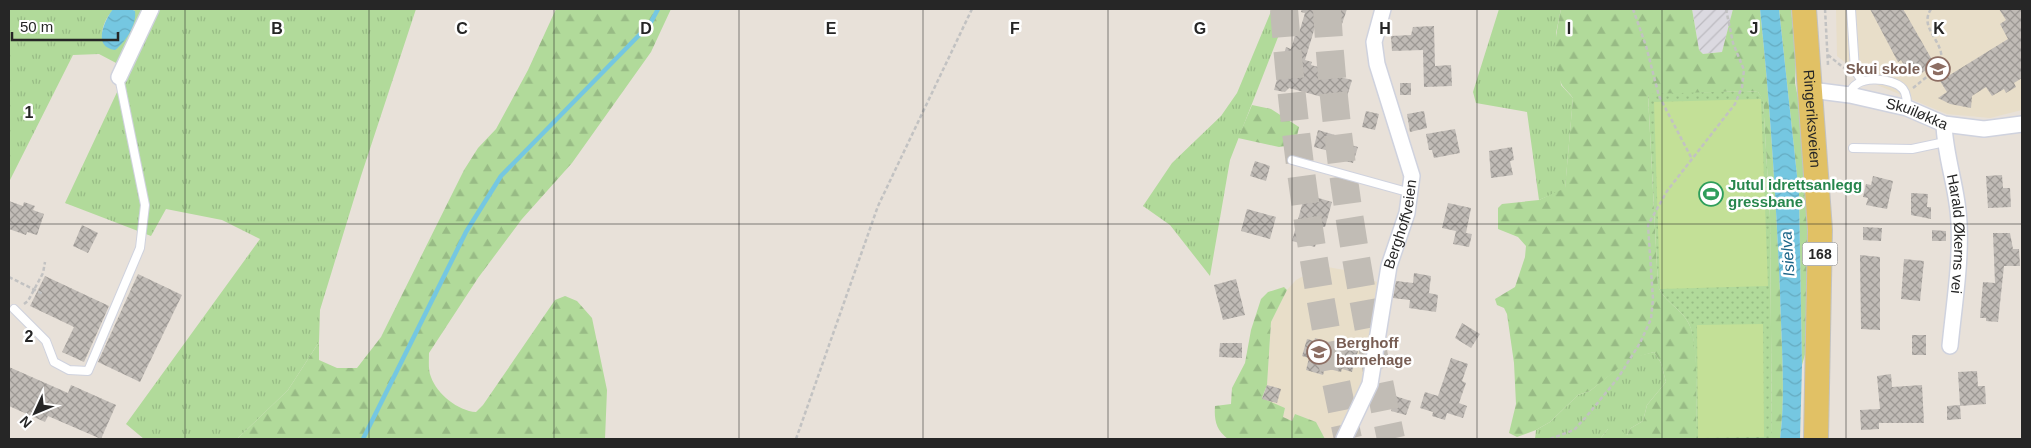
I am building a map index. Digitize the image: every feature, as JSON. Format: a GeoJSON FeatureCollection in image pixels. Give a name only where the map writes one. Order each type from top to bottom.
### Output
{"type":"FeatureCollection","features":[{"type":"Feature","properties":{"kind":"main road","name":"Ringeriksveien"},"geometry":{"type":"LineString","coordinates":[[1804,9],[1811,90],[1820,262],[1816,439]]}},
{"type":"Feature","properties":{"kind":"street"},"geometry":{"type":"LineString","coordinates":[[119,77],[150,9]]}},
{"type":"Feature","properties":{"kind":"street","name":"Berghoffveien"},"geometry":{"type":"LineString","coordinates":[[1344,439],[1370,384],[1389,266],[1411,193],[1412,176],[1377,64],[1374,42],[1383,9]]}},
{"type":"Feature","properties":{"kind":"street","name":"Skuiløkka"},"geometry":{"type":"LineString","coordinates":[[1811,90],[1906,100],[1944,124],[1984,129],[2022,124]]}},
{"type":"Feature","properties":{"kind":"street","name":"Harald Økerns vei"},"geometry":{"type":"LineString","coordinates":[[1944,124],[1944,142],[1957,197],[1960,223],[1950,346]]}},
{"type":"Feature","properties":{"kind":"lane"},"geometry":{"type":"LineString","coordinates":[[1851,9],[1855,70],[1862,81]]}},
{"type":"Feature","properties":{"kind":"lane"},"geometry":{"type":"LineString","coordinates":[[14,309],[46,341],[54,362],[69,370],[88,371],[140,248],[145,204],[119,77]]}},
{"type":"Feature","properties":{"kind":"lane"},"geometry":{"type":"LineString","coordinates":[[1850,95],[1852,86],[1862,81],[1881,81],[1899,86],[1906,100]]}},
{"type":"Feature","properties":{"kind":"lane"},"geometry":{"type":"LineString","coordinates":[[1853,148],[1912,149],[1944,142]]}},
{"type":"Feature","properties":{"kind":"lane"},"geometry":{"type":"LineString","coordinates":[[1292,160],[1411,193]]}},
{"type":"Feature","properties":{"kind":"path"},"geometry":{"type":"LineString","coordinates":[[796,439],[878,206],[972,9]]}},
{"type":"Feature","properties":{"kind":"path"},"geometry":{"type":"LineString","coordinates":[[1633,9],[1646,46],[1659,96],[1692,159]]}},
{"type":"Feature","properties":{"kind":"path"},"geometry":{"type":"LineString","coordinates":[[1550,439],[1574,430],[1586,417],[1618,378],[1640,342],[1651,319],[1653,299],[1648,225],[1667,191],[1735,104],[1742,87],[1744,70],[1733,43],[1726,9]]}},
{"type":"Feature","properties":{"kind":"path"},"geometry":{"type":"LineString","coordinates":[[1931,9],[1927,20],[1941,52],[1941,66],[1938,68]]}},
{"type":"Feature","properties":{"kind":"path"},"geometry":{"type":"LineString","coordinates":[[1906,100],[1934,71]]}},
{"type":"Feature","properties":{"kind":"path"},"geometry":{"type":"LineString","coordinates":[[14,309],[28,302],[43,273],[45,262]]}},
{"type":"Feature","properties":{"kind":"path"},"geometry":{"type":"LineString","coordinates":[[9,277],[43,294]]}},
{"type":"Feature","properties":{"kind":"shaded area"},"geometry":{"type":"Polygon","coordinates":[[[1692,9],[1733,9],[1722,52],[1703,54],[1699,50],[1692,9]]]}},
{"type":"Feature","properties":{"kind":"shaded area","name":"Skui skole"},"geometry":{"type":"Polygon","coordinates":[[[1836,9],[2022,9],[2022,110],[1990,118],[1947,114],[1870,82],[1837,56],[1836,9]]]}},
{"type":"Feature","properties":{"kind":"shaded area","name":"Berghoff barnehage"},"geometry":{"type":"Polygon","coordinates":[[[1322,266],[1344,270],[1377,282],[1367,367],[1359,391],[1342,429],[1332,439],[1325,439],[1316,422],[1295,414],[1292,421],[1287,419],[1283,417],[1285,408],[1262,399],[1267,385],[1271,322],[1287,290],[1296,280],[1322,266]]]}},
{"type":"Feature","properties":{"kind":"green space"},"geometry":{"type":"Polygon","coordinates":[[[9,9],[114,9],[105,23],[102,39],[135,11],[131,9],[145,9],[118,64],[99,54],[73,55],[9,182],[9,9]]]}},
{"type":"Feature","properties":{"kind":"green space"},"geometry":{"type":"Polygon","coordinates":[[[156,9],[416,9],[361,176],[320,310],[319,342],[288,390],[237,439],[144,439],[126,424],[260,239],[222,220],[166,209],[151,236],[65,203],[156,9]]]}},
{"type":"Feature","properties":{"kind":"green space"},"geometry":{"type":"Polygon","coordinates":[[[556,9],[671,9],[651,52],[572,163],[522,219],[478,278],[429,353],[429,368],[434,383],[443,395],[455,405],[476,412],[483,405],[555,300],[565,296],[577,301],[592,318],[607,390],[605,439],[237,439],[288,390],[319,342],[319,360],[337,368],[357,368],[381,337],[464,170],[478,148],[496,129],[528,70],[556,9]]]}},
{"type":"Feature","properties":{"kind":"green space"},"geometry":{"type":"Polygon","coordinates":[[[1272,9],[1289,9],[1230,160],[1210,276],[1170,225],[1143,206],[1172,163],[1221,116],[1237,93],[1272,9]]]}},
{"type":"Feature","properties":{"kind":"green space"},"geometry":{"type":"Polygon","coordinates":[[[1499,9],[1561,9],[1556,33],[1561,85],[1573,98],[1565,189],[1539,200],[1527,112],[1476,103],[1473,92],[1499,9]]]}},
{"type":"Feature","properties":{"kind":"green space"},"geometry":{"type":"Polygon","coordinates":[[[1561,9],[1692,9],[1699,50],[1703,54],[1722,52],[1733,9],[1760,9],[1775,185],[1783,384],[1780,439],[1772,439],[1770,217],[1763,100],[1758,92],[1746,91],[1648,95],[1658,286],[1664,297],[1686,319],[1692,334],[1695,347],[1697,379],[1696,439],[1600,439],[1608,429],[1616,427],[1627,435],[1631,428],[1643,421],[1647,405],[1666,382],[1661,363],[1654,352],[1630,359],[1590,391],[1578,395],[1550,422],[1536,430],[1517,437],[1509,433],[1516,404],[1514,363],[1507,314],[1504,308],[1497,305],[1495,299],[1515,287],[1525,257],[1526,246],[1518,237],[1498,229],[1498,208],[1502,204],[1539,200],[1565,188],[1573,98],[1563,87],[1556,65],[1556,37],[1561,9]]]}},
{"type":"Feature","properties":{"kind":"green space"},"geometry":{"type":"Polygon","coordinates":[[[1779,9],[1791,9],[1796,55],[1795,83],[1805,133],[1809,185],[1808,344],[1802,365],[1799,194],[1779,9]]]}},
{"type":"Feature","properties":{"kind":"green space"},"geometry":{"type":"Polygon","coordinates":[[[1758,92],[1763,99],[1770,217],[1772,439],[1696,439],[1696,379],[1692,334],[1686,319],[1664,297],[1658,286],[1648,94],[1758,92]]]}},
{"type":"Feature","properties":{"kind":"green space","name":"Jutul idrettsanlegg gressbane"},"geometry":{"type":"Polygon","coordinates":[[[1761,99],[1768,286],[1660,289],[1654,102],[1761,99]]]}},
{"type":"Feature","properties":{"kind":"green space"},"geometry":{"type":"Polygon","coordinates":[[[1252,105],[1271,109],[1299,127],[1295,145],[1279,147],[1238,138],[1252,105]]]}},
{"type":"Feature","properties":{"kind":"green space"},"geometry":{"type":"Polygon","coordinates":[[[1284,287],[1287,290],[1271,322],[1267,385],[1262,398],[1285,408],[1283,417],[1292,421],[1295,414],[1316,422],[1325,439],[1228,439],[1221,432],[1217,424],[1215,406],[1231,404],[1232,388],[1245,363],[1251,330],[1261,299],[1268,292],[1284,287]]]}},
{"type":"Feature","properties":{"kind":"green space"},"geometry":{"type":"Polygon","coordinates":[[[1763,324],[1764,437],[1698,438],[1697,325],[1763,324]]]}},
{"type":"Feature","properties":{"kind":"green space"},"geometry":{"type":"Polygon","coordinates":[[[1654,352],[1661,363],[1666,382],[1647,405],[1643,421],[1631,428],[1627,435],[1608,429],[1600,439],[1535,439],[1536,430],[1550,422],[1578,395],[1590,391],[1630,358],[1654,352]]]}},
{"type":"Feature","properties":{"kind":"water"},"geometry":{"type":"Polygon","coordinates":[[[113,9],[131,9],[135,11],[130,32],[115,50],[108,48],[102,39],[106,20],[113,9]]]}},
{"type":"Feature","properties":{"kind":"water","name":"Isielva"},"geometry":{"type":"Polygon","coordinates":[[[1760,9],[1779,9],[1799,194],[1802,365],[1800,439],[1780,439],[1783,384],[1775,185],[1760,9]]]}},
{"type":"Feature","properties":{"kind":"building"},"geometry":{"type":"Polygon","coordinates":[[[1302,9],[1347,9],[1342,24],[1318,17],[1305,60],[1312,62],[1311,65],[1337,72],[1336,76],[1352,80],[1343,110],[1325,105],[1326,98],[1289,88],[1285,92],[1274,90],[1286,47],[1291,49],[1296,32],[1299,33],[1305,13],[1301,12],[1302,9]]]}},
{"type":"Feature","properties":{"kind":"building"},"geometry":{"type":"Polygon","coordinates":[[[1870,9],[1903,9],[1935,65],[1918,75],[1915,69],[1909,73],[1901,60],[1898,62],[1870,9]]]}},
{"type":"Feature","properties":{"kind":"building"},"geometry":{"type":"Polygon","coordinates":[[[1999,9],[2022,9],[2022,78],[2014,83],[2016,87],[2006,93],[2004,89],[1992,96],[1986,87],[1972,96],[1971,108],[1950,104],[1938,98],[1947,92],[1940,81],[2008,39],[2000,24],[2006,20],[1999,9]]]}},
{"type":"Feature","properties":{"kind":"building"},"geometry":{"type":"Polygon","coordinates":[[[1434,26],[1435,66],[1451,65],[1452,86],[1424,87],[1423,50],[1392,51],[1391,36],[1411,35],[1413,27],[1434,26]]]}},
{"type":"Feature","properties":{"kind":"building"},"geometry":{"type":"Polygon","coordinates":[[[1400,83],[1411,83],[1411,95],[1400,95],[1400,83]]]}},
{"type":"Feature","properties":{"kind":"building"},"geometry":{"type":"Polygon","coordinates":[[[1366,111],[1379,114],[1375,130],[1362,127],[1366,111]]]}},
{"type":"Feature","properties":{"kind":"building"},"geometry":{"type":"Polygon","coordinates":[[[1424,111],[1427,128],[1410,132],[1407,114],[1424,111]]]}},
{"type":"Feature","properties":{"kind":"building"},"geometry":{"type":"Polygon","coordinates":[[[1455,129],[1460,153],[1434,158],[1432,150],[1429,150],[1426,134],[1455,129]]]}},
{"type":"Feature","properties":{"kind":"building"},"geometry":{"type":"Polygon","coordinates":[[[1318,130],[1335,135],[1334,140],[1358,147],[1353,163],[1328,157],[1329,151],[1314,147],[1318,130]]]}},
{"type":"Feature","properties":{"kind":"building"},"geometry":{"type":"Polygon","coordinates":[[[1512,147],[1514,160],[1510,161],[1513,175],[1491,178],[1489,151],[1512,147]]]}},
{"type":"Feature","properties":{"kind":"building"},"geometry":{"type":"Polygon","coordinates":[[[1255,161],[1270,166],[1266,181],[1250,176],[1255,161]]]}},
{"type":"Feature","properties":{"kind":"building"},"geometry":{"type":"Polygon","coordinates":[[[2002,175],[2003,188],[2010,188],[2011,207],[1988,208],[1986,176],[2002,175]]]}},
{"type":"Feature","properties":{"kind":"building"},"geometry":{"type":"Polygon","coordinates":[[[1873,176],[1893,181],[1887,209],[1866,205],[1868,198],[1863,197],[1866,184],[1871,185],[1873,176]]]}},
{"type":"Feature","properties":{"kind":"building"},"geometry":{"type":"Polygon","coordinates":[[[1911,193],[1928,194],[1927,207],[1931,207],[1931,219],[1911,215],[1911,193]]]}},
{"type":"Feature","properties":{"kind":"building"},"geometry":{"type":"Polygon","coordinates":[[[1305,194],[1332,202],[1325,227],[1320,226],[1315,247],[1292,241],[1305,194]]]}},
{"type":"Feature","properties":{"kind":"building"},"geometry":{"type":"Polygon","coordinates":[[[9,201],[23,206],[24,202],[35,206],[33,210],[44,214],[37,235],[27,232],[26,235],[9,229],[9,201]]]}},
{"type":"Feature","properties":{"kind":"building"},"geometry":{"type":"Polygon","coordinates":[[[1448,203],[1471,208],[1466,233],[1472,234],[1469,247],[1453,244],[1456,231],[1442,228],[1448,203]]]}},
{"type":"Feature","properties":{"kind":"building"},"geometry":{"type":"Polygon","coordinates":[[[1247,209],[1276,217],[1270,239],[1241,231],[1247,209]]]}},
{"type":"Feature","properties":{"kind":"building"},"geometry":{"type":"Polygon","coordinates":[[[82,225],[98,233],[88,253],[73,246],[82,225]]]}},
{"type":"Feature","properties":{"kind":"building"},"geometry":{"type":"Polygon","coordinates":[[[1863,227],[1882,228],[1881,241],[1863,240],[1863,227]]]}},
{"type":"Feature","properties":{"kind":"building"},"geometry":{"type":"Polygon","coordinates":[[[1932,230],[1946,231],[1946,241],[1932,241],[1932,230]]]}},
{"type":"Feature","properties":{"kind":"building"},"geometry":{"type":"Polygon","coordinates":[[[1993,233],[2010,233],[2013,249],[2019,249],[2020,266],[2004,266],[1998,322],[1986,321],[1986,318],[1980,318],[1983,282],[1995,283],[1993,233]]]}},
{"type":"Feature","properties":{"kind":"building"},"geometry":{"type":"Polygon","coordinates":[[[1860,255],[1880,257],[1880,330],[1861,329],[1860,255]]]}},
{"type":"Feature","properties":{"kind":"building"},"geometry":{"type":"Polygon","coordinates":[[[1904,259],[1924,261],[1920,301],[1901,299],[1904,259]]]}},
{"type":"Feature","properties":{"kind":"building"},"geometry":{"type":"Polygon","coordinates":[[[1414,273],[1431,276],[1429,293],[1438,295],[1436,312],[1409,308],[1410,300],[1393,298],[1396,281],[1413,283],[1414,273]]]}},
{"type":"Feature","properties":{"kind":"building"},"geometry":{"type":"Polygon","coordinates":[[[138,274],[182,295],[140,382],[98,362],[138,274]]]}},
{"type":"Feature","properties":{"kind":"building"},"geometry":{"type":"Polygon","coordinates":[[[45,276],[109,306],[84,362],[62,352],[74,327],[30,306],[45,276]]]}},
{"type":"Feature","properties":{"kind":"building"},"geometry":{"type":"Polygon","coordinates":[[[1236,279],[1245,315],[1223,320],[1214,285],[1236,279]]]}},
{"type":"Feature","properties":{"kind":"building"},"geometry":{"type":"Polygon","coordinates":[[[1462,323],[1480,334],[1471,348],[1455,338],[1462,323]]]}},
{"type":"Feature","properties":{"kind":"building"},"geometry":{"type":"Polygon","coordinates":[[[1912,335],[1926,335],[1926,355],[1912,355],[1912,335]]]}},
{"type":"Feature","properties":{"kind":"building"},"geometry":{"type":"Polygon","coordinates":[[[1315,338],[1358,351],[1352,372],[1342,369],[1341,372],[1325,368],[1323,375],[1306,370],[1309,358],[1302,356],[1307,339],[1314,341],[1315,338]]]}},
{"type":"Feature","properties":{"kind":"building"},"geometry":{"type":"Polygon","coordinates":[[[1220,343],[1242,343],[1242,358],[1219,357],[1220,343]]]}},
{"type":"Feature","properties":{"kind":"building"},"geometry":{"type":"Polygon","coordinates":[[[1451,358],[1468,364],[1462,381],[1466,383],[1459,403],[1467,406],[1463,418],[1447,413],[1445,420],[1432,416],[1433,412],[1420,408],[1425,392],[1438,396],[1451,358]]]}},
{"type":"Feature","properties":{"kind":"building"},"geometry":{"type":"Polygon","coordinates":[[[9,367],[68,393],[71,385],[116,405],[101,439],[48,416],[45,422],[9,406],[9,367]]]}},
{"type":"Feature","properties":{"kind":"building"},"geometry":{"type":"Polygon","coordinates":[[[1977,371],[1978,386],[1985,386],[1986,404],[1960,406],[1961,419],[1947,420],[1947,406],[1960,405],[1958,372],[1977,371]]]}},
{"type":"Feature","properties":{"kind":"building"},"geometry":{"type":"Polygon","coordinates":[[[1891,374],[1892,387],[1922,385],[1924,423],[1879,423],[1879,429],[1861,430],[1860,410],[1880,409],[1877,376],[1891,374]]]}},
{"type":"Feature","properties":{"kind":"building"},"geometry":{"type":"Polygon","coordinates":[[[1267,385],[1281,389],[1277,403],[1262,399],[1267,385]]]}},
{"type":"Feature","properties":{"kind":"building"},"geometry":{"type":"Polygon","coordinates":[[[1395,396],[1411,401],[1406,415],[1391,411],[1395,396]]]}},
{"type":"Feature","properties":{"kind":"waterway"},"geometry":{"type":"LineString","coordinates":[[363,439],[466,232],[501,176],[650,24],[658,9]]}},
{"type":"Feature","properties":{"kind":"tunnel"},"geometry":{"type":"LineString","coordinates":[[1284,9],[1294,117],[1308,225],[1326,332],[1348,439]]}},
{"type":"Feature","properties":{"kind":"tunnel"},"geometry":{"type":"LineString","coordinates":[[1327,9],[1336,118],[1351,226],[1369,333],[1391,439]]}},
{"type":"Feature","properties":{"kind":"place","name":"Skui skole"},"geometry":{"type":"Point","coordinates":[1938,69]}},
{"type":"Feature","properties":{"kind":"place","name":"Jutul idrettsanlegg gressbane"},"geometry":{"type":"Point","coordinates":[1711,194]}},
{"type":"Feature","properties":{"kind":"place","name":"Berghoff barnehage"},"geometry":{"type":"Point","coordinates":[1319,352]}}]}
